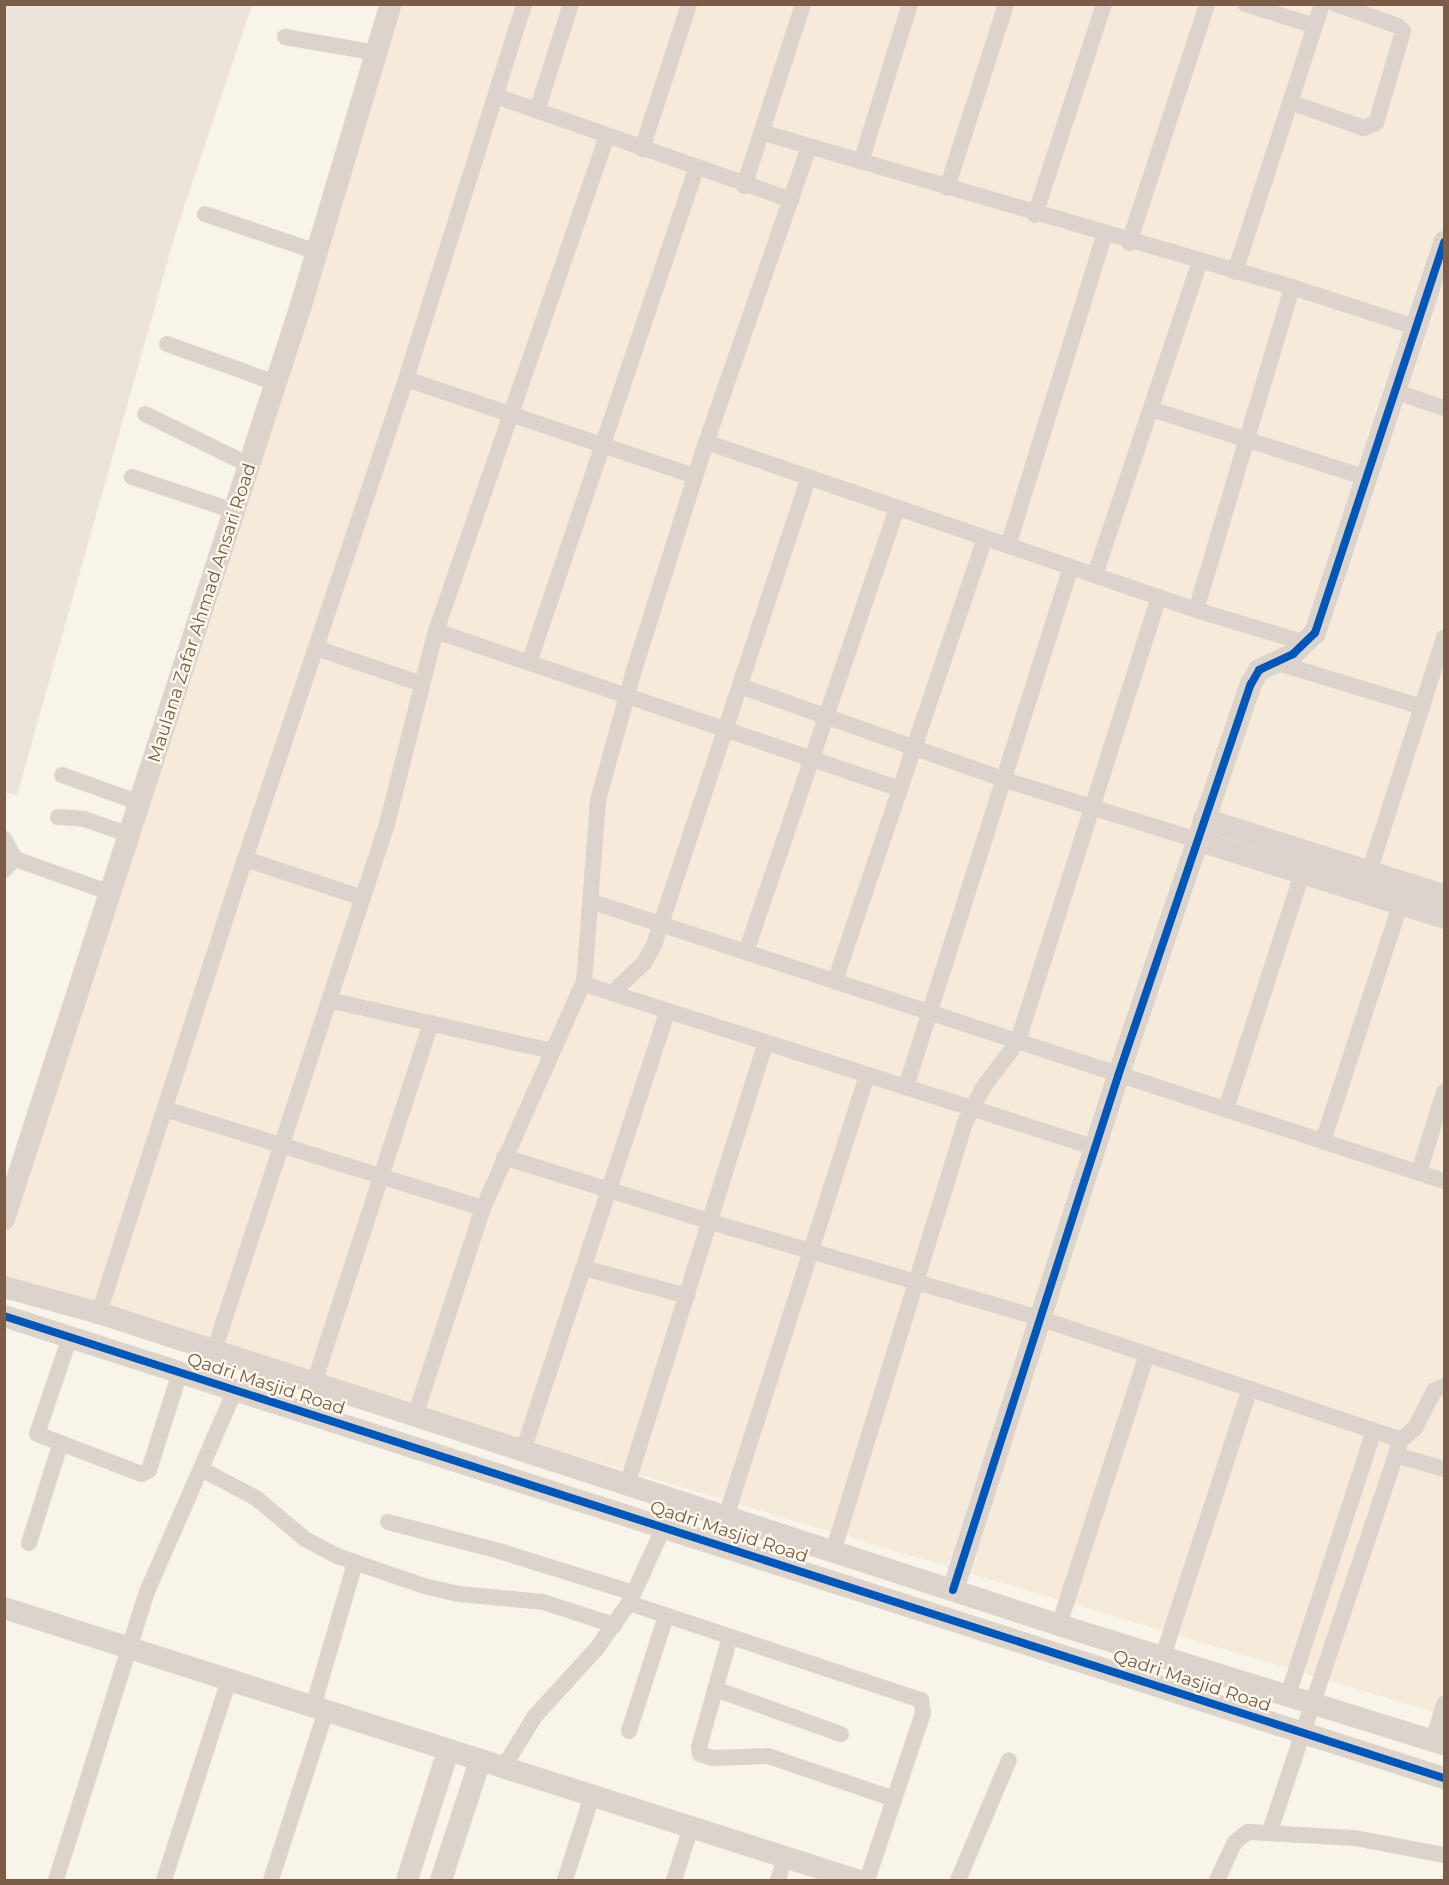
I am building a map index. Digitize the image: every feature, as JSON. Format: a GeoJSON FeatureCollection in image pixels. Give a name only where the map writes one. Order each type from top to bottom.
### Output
{"type":"FeatureCollection","features":[{"type":"Feature","properties":{"kind":"street","name":"Maulana Zafar Ahmad Ansari Road"},"geometry":{"type":"LineString","coordinates":[[4,1219],[276,383],[391,4]]}},
{"type":"Feature","properties":{"kind":"street"},"geometry":{"type":"LineString","coordinates":[[99,1314],[245,859],[406,379],[524,4]]}},
{"type":"Feature","properties":{"kind":"street"},"geometry":{"type":"LineString","coordinates":[[537,111],[571,4]]}},
{"type":"Feature","properties":{"kind":"street"},"geometry":{"type":"LineString","coordinates":[[642,149],[689,4]]}},
{"type":"Feature","properties":{"kind":"street"},"geometry":{"type":"LineString","coordinates":[[744,186],[803,4]]}},
{"type":"Feature","properties":{"kind":"street"},"geometry":{"type":"LineString","coordinates":[[861,162],[910,4]]}},
{"type":"Feature","properties":{"kind":"street"},"geometry":{"type":"LineString","coordinates":[[947,188],[1006,4]]}},
{"type":"Feature","properties":{"kind":"street"},"geometry":{"type":"LineString","coordinates":[[1035,215],[1104,4]]}},
{"type":"Feature","properties":{"kind":"street"},"geometry":{"type":"LineString","coordinates":[[1129,243],[1207,4]]}},
{"type":"Feature","properties":{"kind":"street"},"geometry":{"type":"LineString","coordinates":[[1245,4],[1315,26]]}},
{"type":"Feature","properties":{"kind":"street"},"geometry":{"type":"LineString","coordinates":[[1235,272],[1322,4]]}},
{"type":"Feature","properties":{"kind":"street"},"geometry":{"type":"LineString","coordinates":[[1290,102],[1364,128],[1376,123],[1403,31],[1398,26],[1336,4]]}},
{"type":"Feature","properties":{"kind":"street"},"geometry":{"type":"LineString","coordinates":[[285,37],[376,53]]}},
{"type":"Feature","properties":{"kind":"street"},"geometry":{"type":"LineString","coordinates":[[496,96],[744,186],[791,200]]}},
{"type":"Feature","properties":{"kind":"street"},"geometry":{"type":"LineString","coordinates":[[761,132],[1129,243],[1292,287],[1415,327]]}},
{"type":"Feature","properties":{"kind":"street"},"geometry":{"type":"LineString","coordinates":[[214,1351],[387,824],[436,632],[607,136]]}},
{"type":"Feature","properties":{"kind":"street"},"geometry":{"type":"LineString","coordinates":[[415,1416],[483,1208],[584,981],[598,800],[626,696],[706,442],[810,147]]}},
{"type":"Feature","properties":{"kind":"street"},"geometry":{"type":"LineString","coordinates":[[529,663],[696,169]]}},
{"type":"Feature","properties":{"kind":"street"},"geometry":{"type":"LineString","coordinates":[[205,214],[317,252]]}},
{"type":"Feature","properties":{"kind":"street"},"geometry":{"type":"LineString","coordinates":[[1008,546],[1104,235]]}},
{"type":"Feature","properties":{"kind":"street"},"geometry":{"type":"LineString","coordinates":[[953,1590],[1042,1319],[1118,1076],[1251,684],[1258,670],[1271,661],[1293,654],[1315,633],[1444,242]]}},
{"type":"Feature","properties":{"kind":"street"},"geometry":{"type":"LineString","coordinates":[[1095,575],[1200,262]]}},
{"type":"Feature","properties":{"kind":"street"},"geometry":{"type":"LineString","coordinates":[[1196,610],[1292,287]]}},
{"type":"Feature","properties":{"kind":"street"},"geometry":{"type":"LineString","coordinates":[[167,344],[276,383]]}},
{"type":"Feature","properties":{"kind":"street"},"geometry":{"type":"LineString","coordinates":[[406,379],[696,476]]}},
{"type":"Feature","properties":{"kind":"street"},"geometry":{"type":"LineString","coordinates":[[1394,391],[1444,408]]}},
{"type":"Feature","properties":{"kind":"street"},"geometry":{"type":"LineString","coordinates":[[1151,409],[1367,478]]}},
{"type":"Feature","properties":{"kind":"street"},"geometry":{"type":"LineString","coordinates":[[145,414],[249,465]]}},
{"type":"Feature","properties":{"kind":"street"},"geometry":{"type":"LineString","coordinates":[[706,442],[1196,610],[1306,643]]}},
{"type":"Feature","properties":{"kind":"street"},"geometry":{"type":"LineString","coordinates":[[132,477],[234,511]]}},
{"type":"Feature","properties":{"kind":"street"},"geometry":{"type":"LineString","coordinates":[[612,993],[644,963],[661,924],[809,477]]}},
{"type":"Feature","properties":{"kind":"street"},"geometry":{"type":"LineString","coordinates":[[746,952],[897,508]]}},
{"type":"Feature","properties":{"kind":"street"},"geometry":{"type":"LineString","coordinates":[[835,981],[985,538]]}},
{"type":"Feature","properties":{"kind":"street"},"geometry":{"type":"LineString","coordinates":[[906,1087],[1071,567]]}},
{"type":"Feature","properties":{"kind":"street"},"geometry":{"type":"LineString","coordinates":[[833,1552],[971,1108],[1018,1041],[1159,597]]}},
{"type":"Feature","properties":{"kind":"street"},"geometry":{"type":"LineString","coordinates":[[436,632],[900,789]]}},
{"type":"Feature","properties":{"kind":"street"},"geometry":{"type":"LineString","coordinates":[[1366,882],[1444,638]]}},
{"type":"Feature","properties":{"kind":"street"},"geometry":{"type":"LineString","coordinates":[[316,648],[422,684]]}},
{"type":"Feature","properties":{"kind":"street"},"geometry":{"type":"LineString","coordinates":[[1271,661],[1422,707]]}},
{"type":"Feature","properties":{"kind":"street"},"geometry":{"type":"LineString","coordinates":[[740,686],[1002,779],[1091,806],[1200,830],[1366,882],[1400,905],[1444,918]]}},
{"type":"Feature","properties":{"kind":"street"},"geometry":{"type":"LineString","coordinates":[[62,775],[140,803]]}},
{"type":"Feature","properties":{"kind":"street"},"geometry":{"type":"LineString","coordinates":[[58,817],[84,819],[130,835]]}},
{"type":"Feature","properties":{"kind":"street"},"geometry":{"type":"LineString","coordinates":[[1200,830],[1302,873],[1444,895]]}},
{"type":"Feature","properties":{"kind":"street"},"geometry":{"type":"LineString","coordinates":[[4,838],[10,865],[111,893]]}},
{"type":"Feature","properties":{"kind":"street"},"geometry":{"type":"LineString","coordinates":[[245,859],[363,898]]}},
{"type":"Feature","properties":{"kind":"street"},"geometry":{"type":"LineString","coordinates":[[1226,1109],[1302,873]]}},
{"type":"Feature","properties":{"kind":"street"},"geometry":{"type":"LineString","coordinates":[[590,901],[1444,1181]]}},
{"type":"Feature","properties":{"kind":"street"},"geometry":{"type":"LineString","coordinates":[[1323,1141],[1400,905]]}},
{"type":"Feature","properties":{"kind":"street"},"geometry":{"type":"LineString","coordinates":[[584,981],[612,993],[1096,1148]]}},
{"type":"Feature","properties":{"kind":"street"},"geometry":{"type":"LineString","coordinates":[[329,1000],[552,1051]]}},
{"type":"Feature","properties":{"kind":"street"},"geometry":{"type":"LineString","coordinates":[[523,1451],[668,1011]]}},
{"type":"Feature","properties":{"kind":"street"},"geometry":{"type":"LineString","coordinates":[[314,1383],[431,1023]]}},
{"type":"Feature","properties":{"kind":"street"},"geometry":{"type":"LineString","coordinates":[[627,1485],[766,1042]]}},
{"type":"Feature","properties":{"kind":"street"},"geometry":{"type":"LineString","coordinates":[[726,1517],[867,1075]]}},
{"type":"Feature","properties":{"kind":"street"},"geometry":{"type":"LineString","coordinates":[[1419,1172],[1444,1092]]}},
{"type":"Feature","properties":{"kind":"street"},"geometry":{"type":"LineString","coordinates":[[165,1109],[483,1208]]}},
{"type":"Feature","properties":{"kind":"street"},"geometry":{"type":"LineString","coordinates":[[504,1157],[810,1252],[1042,1319],[1148,1354],[1374,1431],[1398,1447],[1444,1469]]}},
{"type":"Feature","properties":{"kind":"street"},"geometry":{"type":"LineString","coordinates":[[584,1268],[687,1296]]}},
{"type":"Feature","properties":{"kind":"street","name":"Qadri Masjid Road"},"geometry":{"type":"LineString","coordinates":[[4,1287],[99,1314],[1059,1625],[1439,1742]]}},
{"type":"Feature","properties":{"kind":"street","name":"Qadri Masjid Road"},"geometry":{"type":"LineString","coordinates":[[4,1316],[1444,1778]]}},
{"type":"Feature","properties":{"kind":"street"},"geometry":{"type":"LineString","coordinates":[[70,1337],[37,1429],[39,1437],[146,1474],[180,1372]]}},
{"type":"Feature","properties":{"kind":"street"},"geometry":{"type":"LineString","coordinates":[[1059,1625],[1148,1354]]}},
{"type":"Feature","properties":{"kind":"street"},"geometry":{"type":"LineString","coordinates":[[1270,1831],[1398,1447],[1415,1428],[1434,1391],[1444,1386]]}},
{"type":"Feature","properties":{"kind":"street"},"geometry":{"type":"LineString","coordinates":[[1163,1656],[1250,1389]]}},
{"type":"Feature","properties":{"kind":"street"},"geometry":{"type":"LineString","coordinates":[[56,1881],[128,1648],[158,1564],[203,1470],[235,1390]]}},
{"type":"Feature","properties":{"kind":"street"},"geometry":{"type":"LineString","coordinates":[[1288,1695],[1374,1431]]}},
{"type":"Feature","properties":{"kind":"street"},"geometry":{"type":"LineString","coordinates":[[29,1543],[60,1445]]}},
{"type":"Feature","properties":{"kind":"street"},"geometry":{"type":"LineString","coordinates":[[203,1470],[256,1498],[305,1539],[355,1563],[424,1586],[459,1594],[543,1602],[614,1624]]}},
{"type":"Feature","properties":{"kind":"street"},"geometry":{"type":"LineString","coordinates":[[388,1522],[489,1548],[631,1598],[666,1616],[921,1700],[923,1713],[867,1881]]}},
{"type":"Feature","properties":{"kind":"street"},"geometry":{"type":"LineString","coordinates":[[503,1768],[535,1716],[614,1624],[631,1598],[664,1527]]}},
{"type":"Feature","properties":{"kind":"street"},"geometry":{"type":"LineString","coordinates":[[271,1881],[319,1709],[355,1563]]}},
{"type":"Feature","properties":{"kind":"street"},"geometry":{"type":"LineString","coordinates":[[6,1612],[128,1648],[856,1881]]}},
{"type":"Feature","properties":{"kind":"street"},"geometry":{"type":"LineString","coordinates":[[629,1731],[666,1616]]}},
{"type":"Feature","properties":{"kind":"street"},"geometry":{"type":"LineString","coordinates":[[730,1637],[699,1747],[704,1756],[768,1756],[894,1799]]}},
{"type":"Feature","properties":{"kind":"street"},"geometry":{"type":"LineString","coordinates":[[164,1881],[229,1680]]}},
{"type":"Feature","properties":{"kind":"street"},"geometry":{"type":"LineString","coordinates":[[715,1689],[841,1734]]}},
{"type":"Feature","properties":{"kind":"street"},"geometry":{"type":"LineString","coordinates":[[1439,1742],[1444,1704]]}},
{"type":"Feature","properties":{"kind":"street"},"geometry":{"type":"LineString","coordinates":[[407,1881],[448,1751]]}},
{"type":"Feature","properties":{"kind":"street"},"geometry":{"type":"LineString","coordinates":[[958,1881],[1009,1760]]}},
{"type":"Feature","properties":{"kind":"street"},"geometry":{"type":"LineString","coordinates":[[441,1881],[480,1761]]}},
{"type":"Feature","properties":{"kind":"street"},"geometry":{"type":"LineString","coordinates":[[565,1881],[592,1796]]}},
{"type":"Feature","properties":{"kind":"street"},"geometry":{"type":"LineString","coordinates":[[674,1881],[691,1827]]}},
{"type":"Feature","properties":{"kind":"street"},"geometry":{"type":"LineString","coordinates":[[1217,1881],[1235,1842],[1248,1832],[1270,1831],[1355,1838],[1444,1855]]}},
{"type":"Feature","properties":{"kind":"street"},"geometry":{"type":"LineString","coordinates":[[778,1881],[785,1857]]}},
{"type":"Feature","properties":{"kind":"shaded area"},"geometry":{"type":"Polygon","coordinates":[[[4,5],[252,5],[178,225],[17,795],[4,792],[4,5]]]}},
{"type":"Feature","properties":{"kind":"shaded area"},"geometry":{"type":"Polygon","coordinates":[[[396,5],[1444,5],[1444,1715],[99,1313],[5,1281],[5,1223],[396,5]]]}},
{"type":"Feature","properties":{"kind":"cycle path"},"geometry":{"type":"LineString","coordinates":[[953,1590],[1118,1076],[1251,684],[1259,670],[1293,654],[1315,633],[1444,242]]}},
{"type":"Feature","properties":{"kind":"cycle path"},"geometry":{"type":"LineString","coordinates":[[4,1316],[1444,1778]]}}]}
